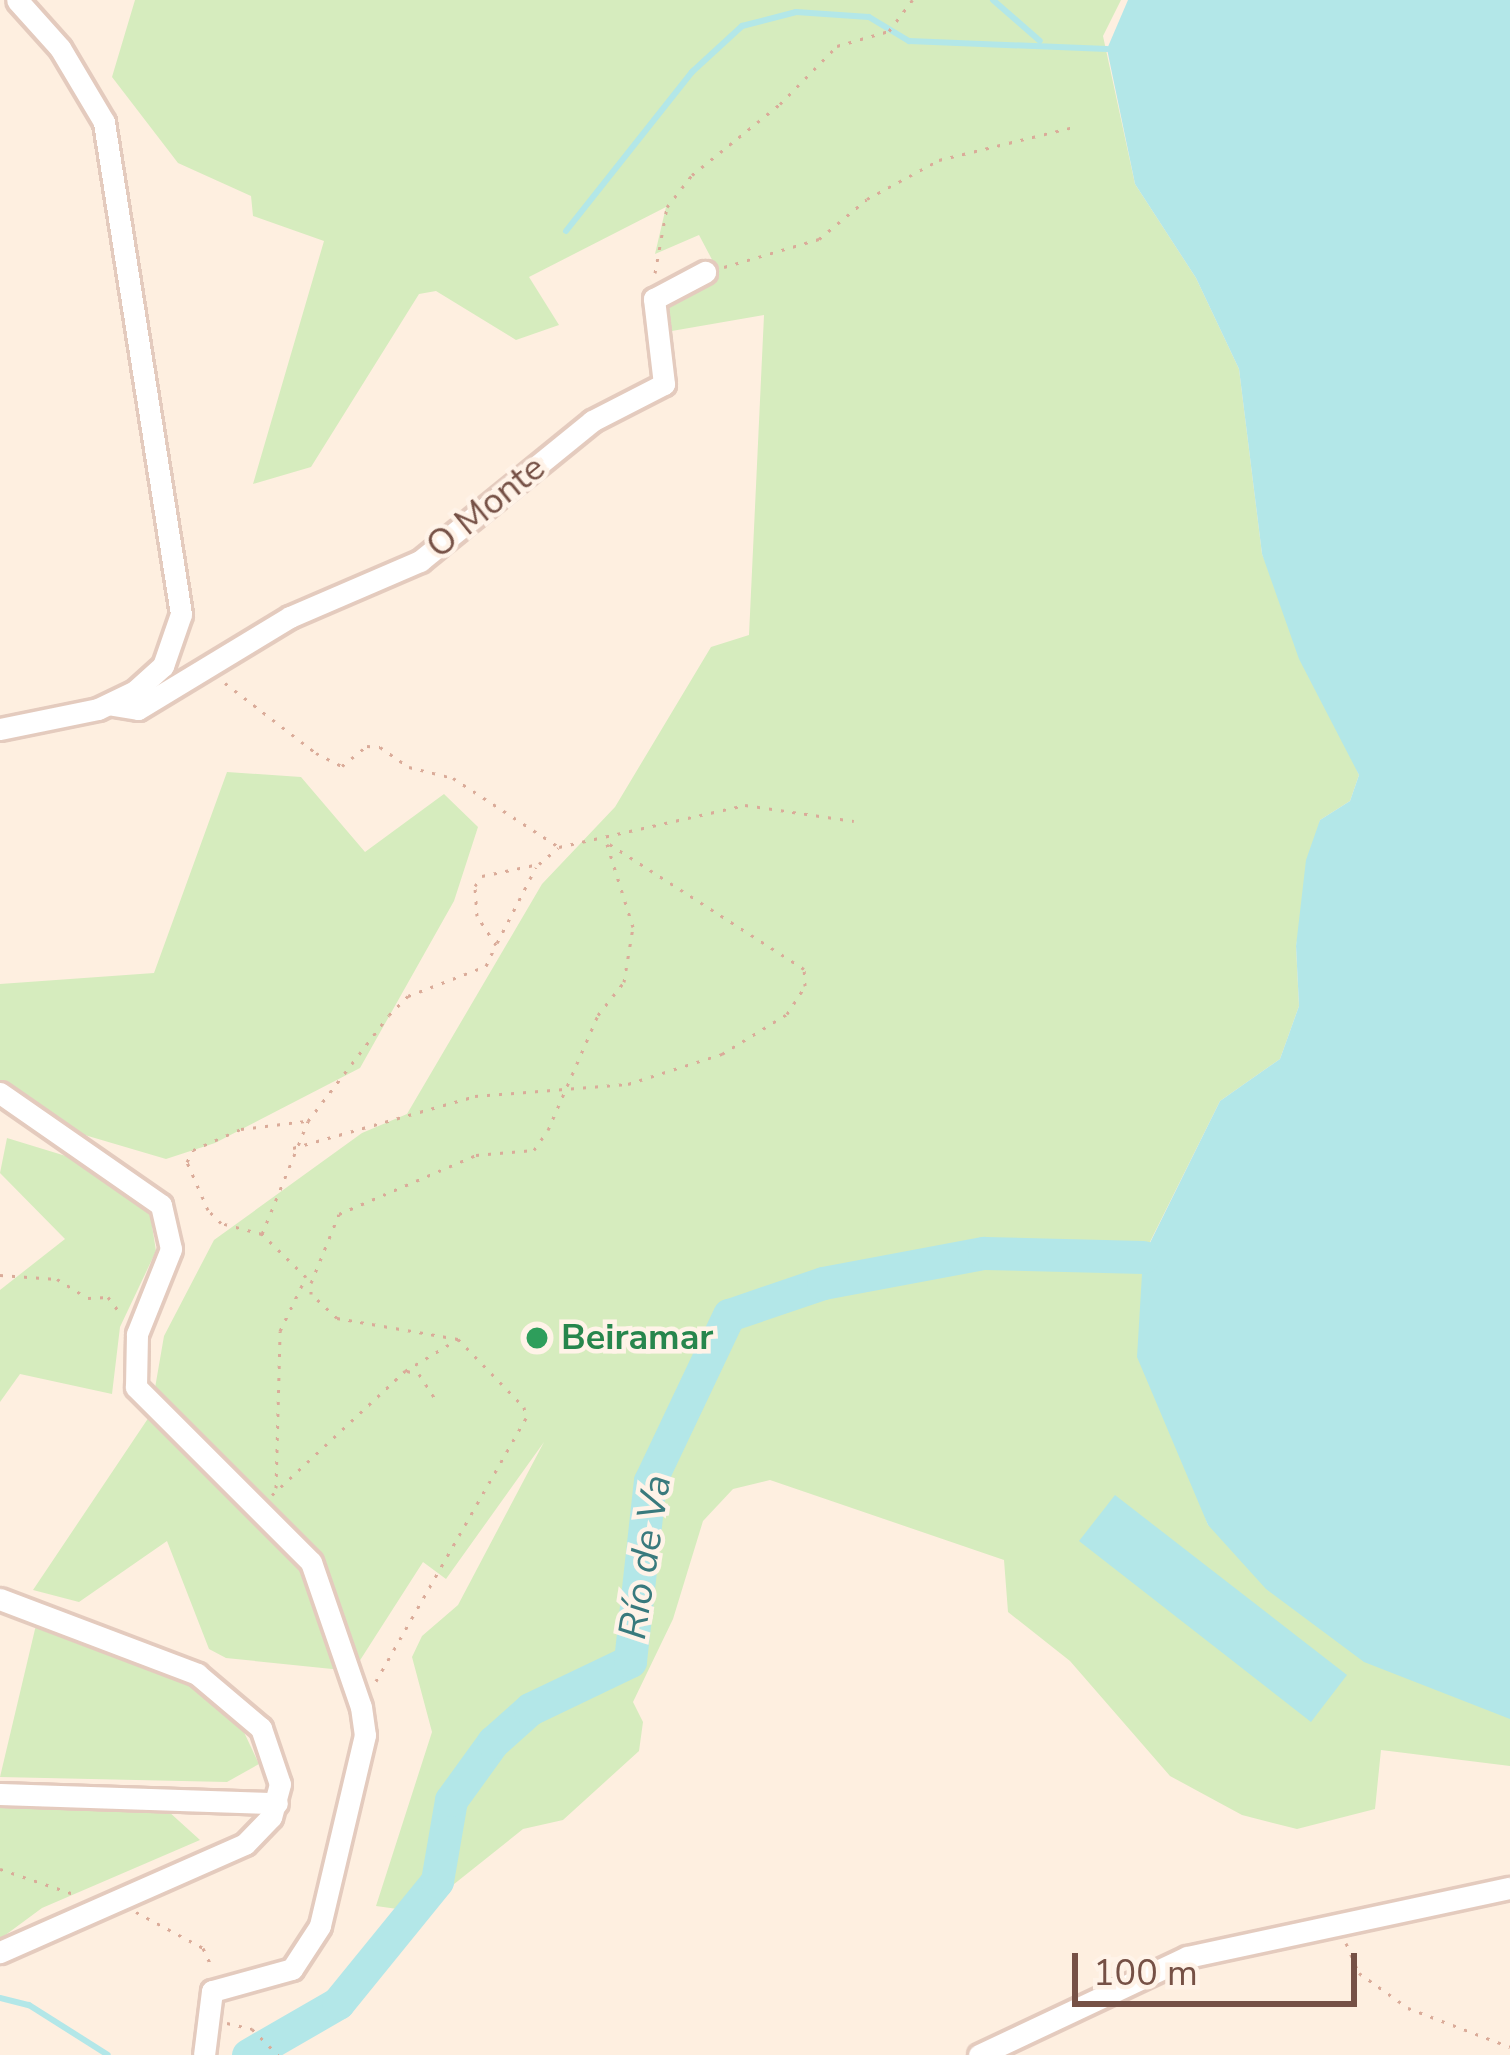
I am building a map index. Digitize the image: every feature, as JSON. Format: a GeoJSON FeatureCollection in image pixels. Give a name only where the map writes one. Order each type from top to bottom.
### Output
{"type":"FeatureCollection","features":[{"type":"Feature","properties":{"kind":"street"},"geometry":{"type":"LineString","coordinates":[[17,0],[86,85],[111,150],[180,602],[176,642],[156,675],[113,705]]}},
{"type":"Feature","properties":{"kind":"street"},"geometry":{"type":"LineString","coordinates":[[654,298],[705,272]]}},
{"type":"Feature","properties":{"kind":"street","name":"O Monte"},"geometry":{"type":"LineString","coordinates":[[207,664],[290,617],[420,561],[592,421],[664,384],[654,298]]}},
{"type":"Feature","properties":{"kind":"street"},"geometry":{"type":"LineString","coordinates":[[3,727],[113,705],[138,709],[207,664],[176,642]]}},
{"type":"Feature","properties":{"kind":"street"},"geometry":{"type":"LineString","coordinates":[[0,1093],[161,1205],[171,1249],[137,1334],[136,1387],[271,1501],[311,1562],[361,1707],[365,1735],[320,1925],[292,1969],[212,1991],[204,2055]]}},
{"type":"Feature","properties":{"kind":"street"},"geometry":{"type":"LineString","coordinates":[[0,1599],[181,1665],[219,1689],[270,1742],[277,1803],[261,1832],[233,1850],[0,1952]]}},
{"type":"Feature","properties":{"kind":"street"},"geometry":{"type":"LineString","coordinates":[[0,1794],[277,1803]]}},
{"type":"Feature","properties":{"kind":"street"},"geometry":{"type":"LineString","coordinates":[[979,2055],[1186,1957],[1510,1888]]}},
{"type":"Feature","properties":{"kind":"path"},"geometry":{"type":"LineString","coordinates":[[654,298],[655,254],[680,188],[837,46],[889,31],[912,0]]}},
{"type":"Feature","properties":{"kind":"path"},"geometry":{"type":"LineString","coordinates":[[705,272],[819,238],[867,200],[939,160],[1073,127]]}},
{"type":"Feature","properties":{"kind":"path"},"geometry":{"type":"LineString","coordinates":[[207,664],[279,726],[342,766],[367,746],[380,747],[409,767],[453,778],[559,847],[606,842],[665,818],[745,806],[854,821]]}},
{"type":"Feature","properties":{"kind":"path"},"geometry":{"type":"LineString","coordinates":[[293,1148],[475,1096],[628,1084],[722,1054],[787,1014],[806,986],[804,969],[606,842]]}},
{"type":"Feature","properties":{"kind":"path"},"geometry":{"type":"LineString","coordinates":[[361,1707],[526,1418],[524,1407],[458,1340],[338,1318],[311,1294],[339,1214],[476,1155],[534,1150],[571,1087],[598,1016],[624,982],[632,927],[606,842]]}},
{"type":"Feature","properties":{"kind":"path"},"geometry":{"type":"LineString","coordinates":[[262,1234],[308,1120],[408,996],[486,966],[539,864],[560,847]]}},
{"type":"Feature","properties":{"kind":"path"},"geometry":{"type":"LineString","coordinates":[[496,945],[477,916],[475,886],[482,876],[539,864]]}},
{"type":"Feature","properties":{"kind":"path"},"geometry":{"type":"LineString","coordinates":[[271,1501],[280,1331],[306,1277],[262,1234],[221,1223],[208,1210],[188,1162],[193,1150],[241,1129],[308,1120]]}},
{"type":"Feature","properties":{"kind":"path"},"geometry":{"type":"LineString","coordinates":[[0,1275],[56,1279],[88,1298],[109,1297],[137,1334]]}},
{"type":"Feature","properties":{"kind":"path"},"geometry":{"type":"LineString","coordinates":[[271,1501],[405,1371],[458,1340]]}},
{"type":"Feature","properties":{"kind":"path"},"geometry":{"type":"LineString","coordinates":[[405,1371],[419,1375],[436,1400]]}},
{"type":"Feature","properties":{"kind":"path"},"geometry":{"type":"LineString","coordinates":[[1338,1924],[1359,1973],[1393,1998],[1510,2047]]}},
{"type":"Feature","properties":{"kind":"path"},"geometry":{"type":"LineString","coordinates":[[208,2020],[252,2029],[276,2053]]}},
{"type":"Feature","properties":{"kind":"green space"},"geometry":{"type":"Polygon","coordinates":[[[135,0],[1121,0],[1103,36],[1135,184],[1196,278],[1239,369],[1262,554],[1359,775],[1350,801],[1320,820],[1296,946],[1299,1006],[1280,1059],[1220,1101],[1143,1256],[1188,1469],[1208,1525],[1510,1718],[1510,1766],[1381,1750],[1375,1809],[1297,1829],[1242,1815],[1170,1776],[1070,1661],[1008,1612],[1004,1560],[770,1480],[733,1489],[703,1521],[673,1619],[633,1702],[643,1722],[639,1751],[563,1820],[523,1829],[419,1912],[376,1906],[432,1732],[412,1657],[422,1636],[458,1605],[544,1442],[446,1579],[423,1562],[357,1665],[330,1581],[302,1537],[155,1388],[164,1336],[214,1240],[362,1133],[407,1114],[542,884],[615,807],[711,647],[749,635],[764,315],[666,332],[665,310],[717,269],[699,235],[655,254],[666,207],[529,277],[559,325],[516,340],[436,291],[419,294],[311,467],[253,484],[324,241],[253,216],[251,196],[178,163],[112,77],[135,0]]]}},
{"type":"Feature","properties":{"kind":"green space"},"geometry":{"type":"Polygon","coordinates":[[[227,772],[301,777],[365,852],[444,794],[478,827],[454,901],[360,1068],[215,1143],[166,1159],[44,1123],[0,1081],[0,984],[154,973],[227,772]]]}},
{"type":"Feature","properties":{"kind":"green space"},"geometry":{"type":"Polygon","coordinates":[[[7,1138],[92,1164],[150,1213],[156,1251],[120,1327],[112,1394],[20,1374],[0,1402],[0,1290],[65,1239],[0,1173],[7,1138]]]}},
{"type":"Feature","properties":{"kind":"green space"},"geometry":{"type":"Polygon","coordinates":[[[149,1417],[305,1569],[342,1670],[226,1658],[209,1649],[167,1541],[79,1602],[33,1590],[149,1417]]]}},
{"type":"Feature","properties":{"kind":"green space"},"geometry":{"type":"Polygon","coordinates":[[[36,1625],[193,1686],[243,1730],[259,1764],[227,1782],[0,1777],[36,1625]]]}},
{"type":"Feature","properties":{"kind":"green space"},"geometry":{"type":"Polygon","coordinates":[[[0,1808],[168,1811],[200,1840],[42,1908],[0,1939],[0,1808]]]}},
{"type":"Feature","properties":{"kind":"water"},"geometry":{"type":"Polygon","coordinates":[[[1128,0],[1510,0],[1510,1719],[1364,1662],[1266,1589],[1208,1525],[1137,1357],[1143,1257],[1220,1101],[1280,1059],[1299,1006],[1296,946],[1306,860],[1320,820],[1350,801],[1359,775],[1299,659],[1262,554],[1239,369],[1196,278],[1135,184],[1107,49],[1128,0]]]}},
{"type":"Feature","properties":{"kind":"water"},"geometry":{"type":"Polygon","coordinates":[[[1115,1495],[1347,1675],[1311,1722],[1079,1541],[1115,1495]]]}},
{"type":"Feature","properties":{"kind":"waterway"},"geometry":{"type":"LineString","coordinates":[[993,0],[1040,41]]}},
{"type":"Feature","properties":{"kind":"waterway"},"geometry":{"type":"LineString","coordinates":[[566,231],[692,72],[742,26],[796,12],[869,17],[909,41],[1107,49]]}},
{"type":"Feature","properties":{"kind":"waterway","name":"Río de Va"},"geometry":{"type":"LineString","coordinates":[[248,2055],[338,2003],[437,1881],[451,1800],[493,1742],[530,1709],[630,1661],[650,1481],[729,1315],[823,1283],[984,1253],[1143,1257]]}},
{"type":"Feature","properties":{"kind":"waterway","name":"Río de Va"},"geometry":{"type":"LineString","coordinates":[[0,1998],[29,2005],[108,2055]]}},
{"type":"Feature","properties":{"kind":"place","name":"Beiramar"},"geometry":{"type":"Point","coordinates":[537,1338]}}]}
